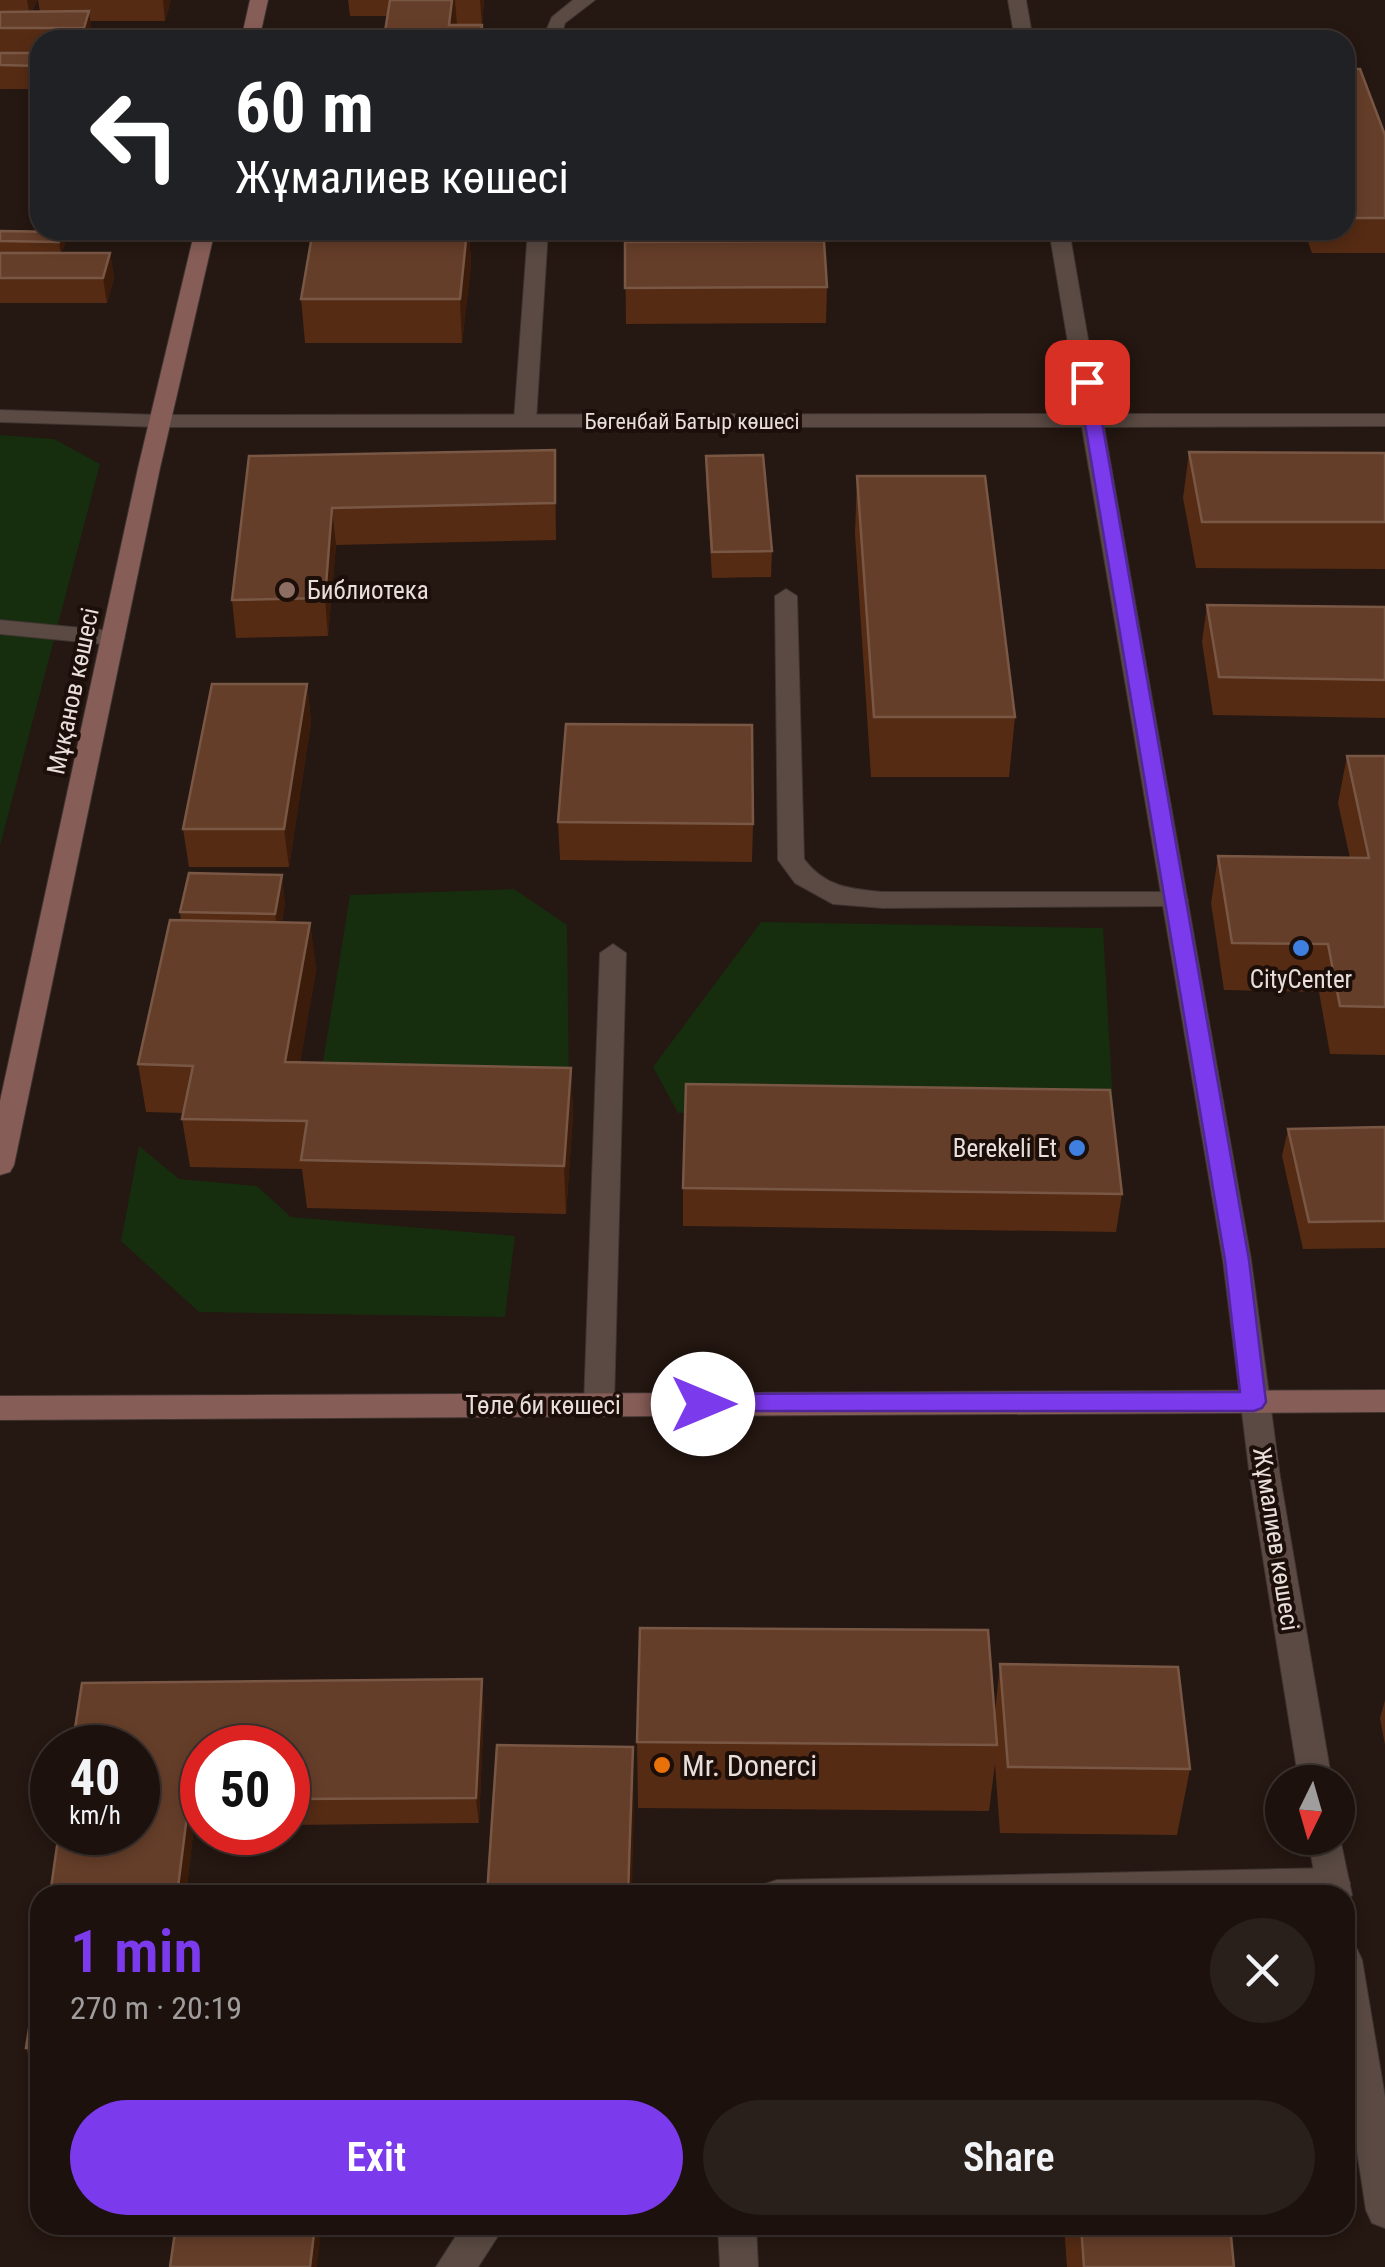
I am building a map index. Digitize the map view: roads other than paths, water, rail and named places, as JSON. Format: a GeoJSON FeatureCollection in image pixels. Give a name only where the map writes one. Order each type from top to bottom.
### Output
{"type":"FeatureCollection","features":[{"type":"Feature","properties":{"kind":"main road"},"geometry":{"type":"LineString","coordinates":[[252,30],[260,0]]}},
{"type":"Feature","properties":{"kind":"main road","name":"Мұқанов көшесі"},"geometry":{"type":"LineString","coordinates":[[0,1165],[203,240]]}},
{"type":"Feature","properties":{"kind":"main road","name":"Төле би көшесі"},"geometry":{"type":"LineString","coordinates":[[0,1408],[1385,1400]]}},
{"type":"Feature","properties":{"kind":"street"},"geometry":{"type":"LineString","coordinates":[[551,30],[566,11],[586,0]]}},
{"type":"Feature","properties":{"kind":"street"},"geometry":{"type":"LineString","coordinates":[[1017,0],[1022,30]]}},
{"type":"Feature","properties":{"kind":"street"},"geometry":{"type":"LineString","coordinates":[[525,421],[537,240]]}},
{"type":"Feature","properties":{"kind":"street","name":"Жұмалиев көшесі"},"geometry":{"type":"LineString","coordinates":[[1061,240],[1237,1260],[1254,1402],[1313,1765]]}},
{"type":"Feature","properties":{"kind":"street","name":"Бөгенбай Батыр көшесі"},"geometry":{"type":"LineString","coordinates":[[0,416],[160,421],[1385,420]]}},
{"type":"Feature","properties":{"kind":"street"},"geometry":{"type":"LineString","coordinates":[[786,596],[791,860],[804,877],[832,896],[883,900],[1175,900]]}},
{"type":"Feature","properties":{"kind":"street"},"geometry":{"type":"LineString","coordinates":[[0,627],[113,638]]}},
{"type":"Feature","properties":{"kind":"street"},"geometry":{"type":"LineString","coordinates":[[599,1404],[613,954]]}},
{"type":"Feature","properties":{"kind":"street"},"geometry":{"type":"LineString","coordinates":[[1328,1855],[1333,1885]]}},
{"type":"Feature","properties":{"kind":"street"},"geometry":{"type":"LineString","coordinates":[[1355,2022],[1385,2210]]}},
{"type":"Feature","properties":{"kind":"street"},"geometry":{"type":"LineString","coordinates":[[455,2267],[479,2235]]}},
{"type":"Feature","properties":{"kind":"street"},"geometry":{"type":"LineString","coordinates":[[738,2235],[738,2267]]}},
{"type":"Feature","properties":{"kind":"place","name":"Библиотека"},"geometry":{"type":"Point","coordinates":[287,590]}},
{"type":"Feature","properties":{"kind":"place","name":"CityCenter"},"geometry":{"type":"Point","coordinates":[1301,948]}},
{"type":"Feature","properties":{"kind":"place","name":"Berekeli Et"},"geometry":{"type":"Point","coordinates":[1077,1148]}},
{"type":"Feature","properties":{"kind":"place","name":"Mr. Donerci"},"geometry":{"type":"Point","coordinates":[662,1765]}}]}
